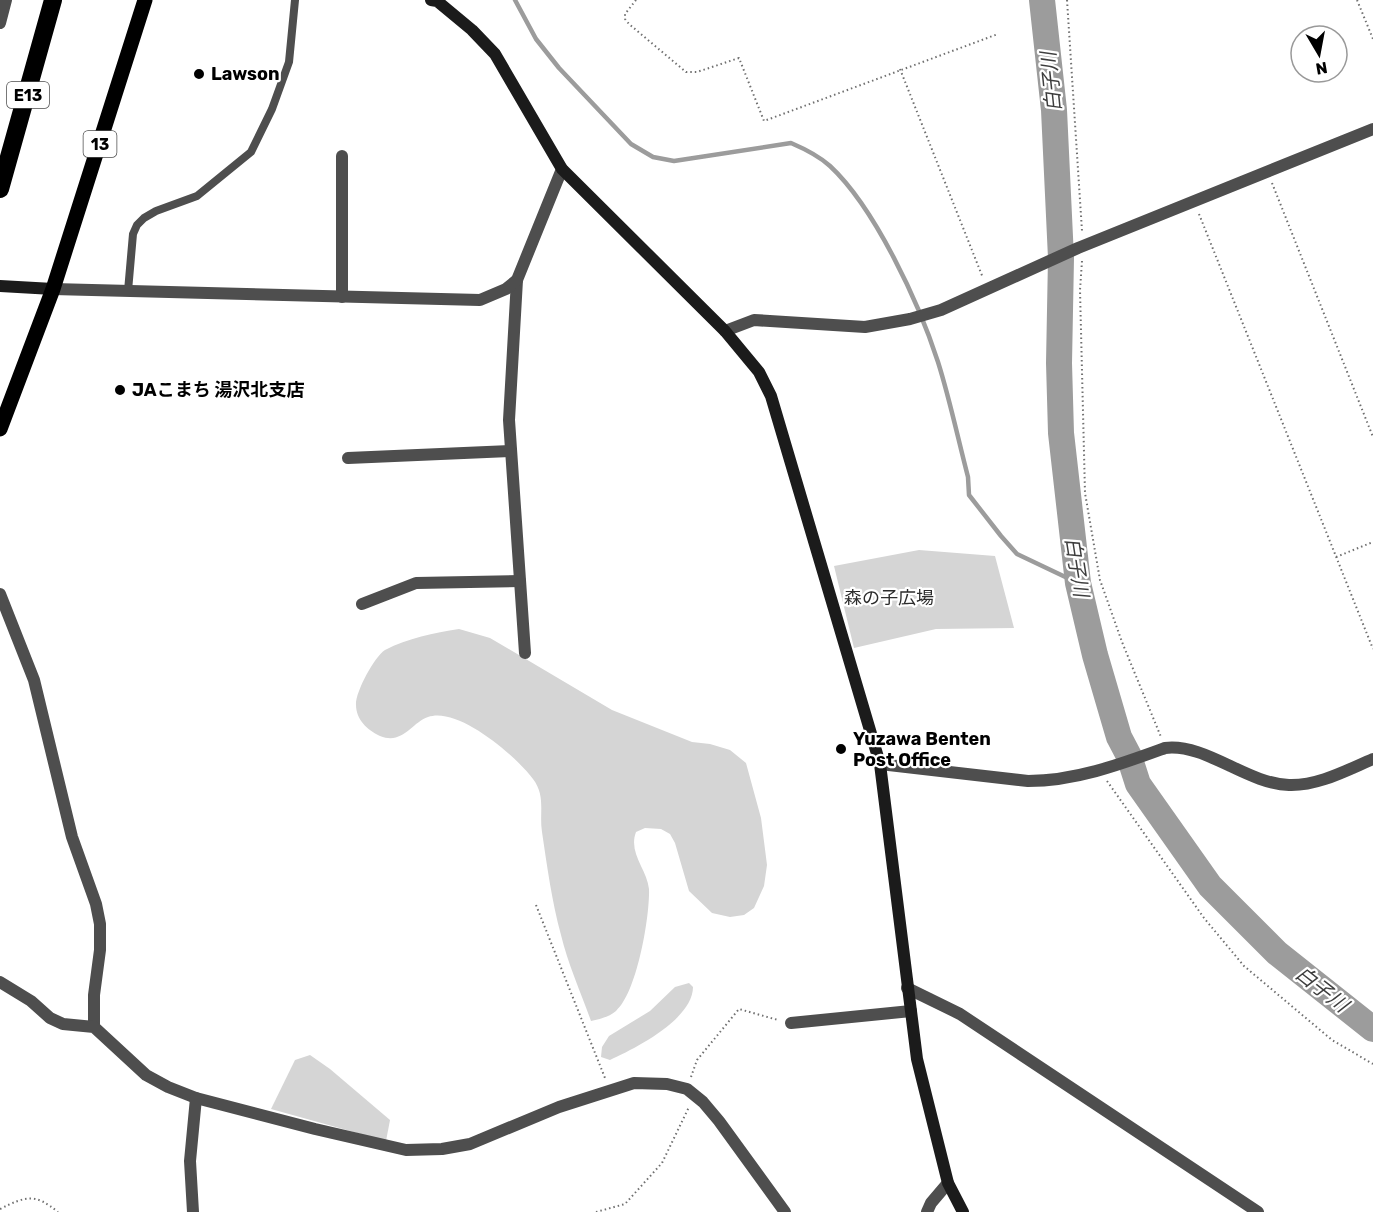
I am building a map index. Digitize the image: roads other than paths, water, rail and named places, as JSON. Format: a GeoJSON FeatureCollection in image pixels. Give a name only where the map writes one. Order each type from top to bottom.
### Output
{"type":"FeatureCollection","features":[{"type":"Feature","properties":{"kind":"highway","name":"E13"},"geometry":{"type":"LineString","coordinates":[[0,189],[53,0]]}},
{"type":"Feature","properties":{"kind":"main road","name":"13"},"geometry":{"type":"LineString","coordinates":[[0,429],[53,289],[146,0]]}},
{"type":"Feature","properties":{"kind":"street"},"geometry":{"type":"LineString","coordinates":[[0,23],[6,0]]}},
{"type":"Feature","properties":{"kind":"street"},"geometry":{"type":"LineString","coordinates":[[435,0],[472,30],[495,54],[562,169],[725,331],[759,372],[771,396],[880,764],[917,1059],[948,1183],[963,1212]]}},
{"type":"Feature","properties":{"kind":"street"},"geometry":{"type":"LineString","coordinates":[[725,331],[754,320],[865,327],[910,320],[988,289],[1032,268],[1194,200],[1373,129]]}},
{"type":"Feature","properties":{"kind":"street"},"geometry":{"type":"LineString","coordinates":[[342,156],[342,297]]}},
{"type":"Feature","properties":{"kind":"street"},"geometry":{"type":"LineString","coordinates":[[525,653],[509,420],[517,280],[562,169]]}},
{"type":"Feature","properties":{"kind":"street"},"geometry":{"type":"LineString","coordinates":[[0,286],[480,300],[506,289],[517,280]]}},
{"type":"Feature","properties":{"kind":"street"},"geometry":{"type":"LineString","coordinates":[[348,458],[511,451]]}},
{"type":"Feature","properties":{"kind":"street"},"geometry":{"type":"LineString","coordinates":[[362,604],[416,583],[520,581]]}},
{"type":"Feature","properties":{"kind":"street"},"geometry":{"type":"LineString","coordinates":[[0,594],[34,680],[72,837],[96,904],[100,950],[94,1002],[94,1027]]}},
{"type":"Feature","properties":{"kind":"street"},"geometry":{"type":"LineString","coordinates":[[880,764],[1028,781],[1049,781],[1106,769],[1162,749],[1183,748],[1273,784],[1290,786],[1317,782],[1373,759]]}},
{"type":"Feature","properties":{"kind":"street"},"geometry":{"type":"LineString","coordinates":[[0,982],[21,994],[50,1018],[63,1024],[94,1027],[146,1075],[168,1088],[196,1098],[406,1150],[442,1149],[470,1144],[559,1107],[634,1083],[667,1084],[691,1091],[719,1121],[785,1212]]}},
{"type":"Feature","properties":{"kind":"street"},"geometry":{"type":"LineString","coordinates":[[907,988],[960,1014],[1258,1212]]}},
{"type":"Feature","properties":{"kind":"street"},"geometry":{"type":"LineString","coordinates":[[791,1023],[910,1011]]}},
{"type":"Feature","properties":{"kind":"street"},"geometry":{"type":"LineString","coordinates":[[193,1212],[190,1161],[196,1098]]}},
{"type":"Feature","properties":{"kind":"street"},"geometry":{"type":"LineString","coordinates":[[927,1212],[948,1183]]}},
{"type":"Feature","properties":{"kind":"lane"},"geometry":{"type":"LineString","coordinates":[[128,291],[133,234],[137,225],[156,211],[197,196],[251,152],[272,108],[289,62],[296,0]]}},
{"type":"Feature","properties":{"kind":"waterway"},"geometry":{"type":"LineString","coordinates":[[515,0],[536,39],[559,68],[631,144],[653,157],[674,161],[791,143],[812,153],[830,166],[847,184],[879,231],[907,285],[930,338],[968,477],[969,495],[1017,554],[1078,583]]}},
{"type":"Feature","properties":{"kind":"waterway","name":"白子川"},"geometry":{"type":"LineString","coordinates":[[1042,0],[1054,110],[1061,258],[1059,363],[1061,433],[1078,583],[1095,655],[1119,737],[1129,756],[1138,784],[1210,886],[1277,953],[1373,1029]]}},
{"type":"Feature","properties":{"kind":"place","name":"Lawson"},"geometry":{"type":"Point","coordinates":[199,74]}},
{"type":"Feature","properties":{"kind":"place","name":"JAこまち 湯沢北支店"},"geometry":{"type":"Point","coordinates":[120,390]}},
{"type":"Feature","properties":{"kind":"place","name":"Yuzawa Benten Post Office"},"geometry":{"type":"Point","coordinates":[841,749]}},
{"type":"Feature","properties":{"kind":"park label","name":"森の子広場"},"geometry":{"type":"Point","coordinates":[889,598]}}]}
